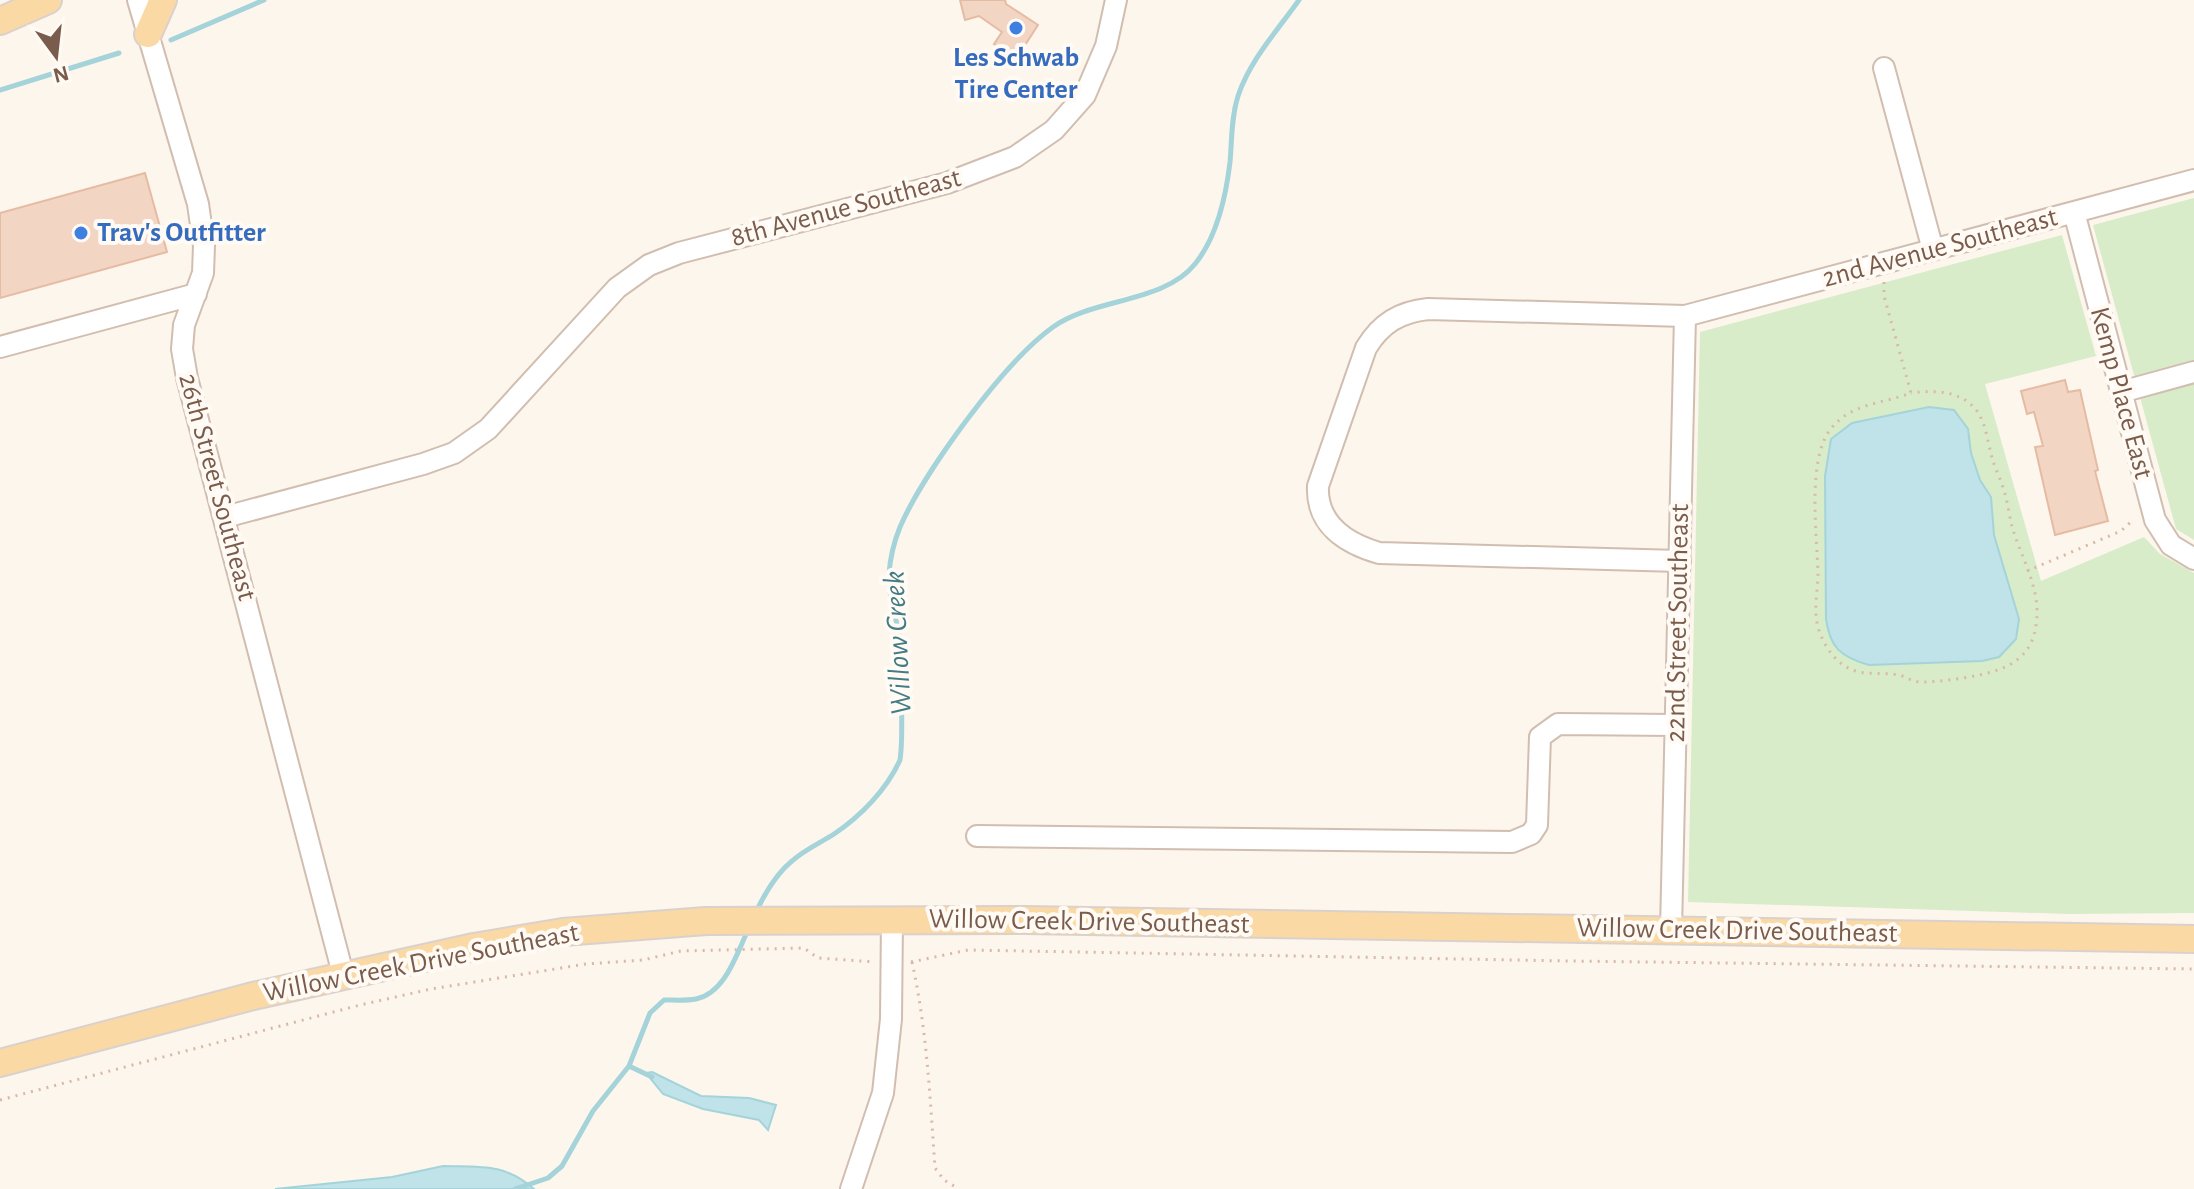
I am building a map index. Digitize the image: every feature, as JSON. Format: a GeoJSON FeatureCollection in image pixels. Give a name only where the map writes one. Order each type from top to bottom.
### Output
{"type":"FeatureCollection","features":[{"type":"Feature","properties":{"kind":"main road"},"geometry":{"type":"LineString","coordinates":[[0,21],[48,0]]}},
{"type":"Feature","properties":{"kind":"main road"},"geometry":{"type":"LineString","coordinates":[[148,34],[163,0]]}},
{"type":"Feature","properties":{"kind":"main road","name":"Willow Creek Drive Southeast"},"geometry":{"type":"LineString","coordinates":[[0,1063],[343,974],[474,947],[563,932],[706,921],[892,920],[2194,939]]}},
{"type":"Feature","properties":{"kind":"street","name":"26th Street Southeast"},"geometry":{"type":"LineString","coordinates":[[138,0],[198,204],[204,246],[203,273],[184,325],[182,349],[343,974]]}},
{"type":"Feature","properties":{"kind":"street","name":"8th Avenue Southeast"},"geometry":{"type":"LineString","coordinates":[[225,517],[454,453],[488,429],[617,288],[649,265],[669,257],[947,183],[1015,157],[1054,130],[1085,95],[1106,46],[1116,0]]}},
{"type":"Feature","properties":{"kind":"street"},"geometry":{"type":"LineString","coordinates":[[1884,68],[1933,250]]}},
{"type":"Feature","properties":{"kind":"street","name":"2nd Avenue Southeast"},"geometry":{"type":"LineString","coordinates":[[1680,561],[1379,553],[1351,543],[1324,518],[1317,496],[1319,476],[1366,348],[1379,329],[1397,317],[1428,309],[1685,316],[2194,180]]}},
{"type":"Feature","properties":{"kind":"street","name":"Kemp Place East"},"geometry":{"type":"LineString","coordinates":[[2074,212],[2153,514],[2171,545],[2194,559]]}},
{"type":"Feature","properties":{"kind":"street"},"geometry":{"type":"LineString","coordinates":[[0,347],[196,294]]}},
{"type":"Feature","properties":{"kind":"street","name":"22nd Street Southeast"},"geometry":{"type":"LineString","coordinates":[[1671,930],[1685,316]]}},
{"type":"Feature","properties":{"kind":"street"},"geometry":{"type":"LineString","coordinates":[[2121,392],[2194,372]]}},
{"type":"Feature","properties":{"kind":"street"},"geometry":{"type":"LineString","coordinates":[[977,836],[1512,842],[1531,834],[1537,825],[1540,737],[1547,730],[1558,724],[1676,725]]}},
{"type":"Feature","properties":{"kind":"street"},"geometry":{"type":"LineString","coordinates":[[851,1189],[883,1093],[891,1019],[902,962],[892,920]]}},
{"type":"Feature","properties":{"kind":"path"},"geometry":{"type":"LineString","coordinates":[[1884,263],[1884,296],[1911,393]]}},
{"type":"Feature","properties":{"kind":"path"},"geometry":{"type":"LineString","coordinates":[[1934,390],[1948,393],[1960,397],[1977,411],[2027,571],[2037,607],[2034,635],[2011,667],[1992,674],[1917,682],[1898,675],[1855,673],[1832,656],[1818,627],[1815,536],[1821,447],[1829,430],[1845,414],[1864,405],[1911,393],[1934,390]]}},
{"type":"Feature","properties":{"kind":"path"},"geometry":{"type":"LineString","coordinates":[[2027,571],[2121,531],[2136,517],[2153,514]]}},
{"type":"Feature","properties":{"kind":"path"},"geometry":{"type":"LineString","coordinates":[[0,1100],[431,989],[586,964],[643,960],[681,951],[804,948],[818,958],[849,962],[902,962],[968,950],[2194,969]]}},
{"type":"Feature","properties":{"kind":"path"},"geometry":{"type":"LineString","coordinates":[[902,962],[922,1006],[929,1063],[935,1168],[944,1180],[959,1189]]}},
{"type":"Feature","properties":{"kind":"green space"},"geometry":{"type":"Polygon","coordinates":[[[2194,198],[2194,540],[2176,529],[2093,225],[2194,198]]]}},
{"type":"Feature","properties":{"kind":"green space"},"geometry":{"type":"Polygon","coordinates":[[[2062,235],[2096,356],[1985,384],[2041,581],[2144,537],[2160,554],[2194,573],[2194,913],[2069,914],[1688,902],[1700,332],[2062,235]]]}},
{"type":"Feature","properties":{"kind":"water"},"geometry":{"type":"Polygon","coordinates":[[[1929,407],[1954,410],[1968,429],[1971,453],[1980,480],[1991,497],[1994,535],[2019,619],[2016,639],[1999,657],[1982,661],[1869,665],[1851,659],[1838,650],[1830,637],[1826,619],[1825,476],[1831,439],[1852,423],[1929,407]]]}},
{"type":"Feature","properties":{"kind":"water"},"geometry":{"type":"Polygon","coordinates":[[[652,1072],[701,1096],[749,1098],[776,1105],[768,1130],[759,1120],[703,1109],[663,1094],[646,1073],[652,1072]]]}},
{"type":"Feature","properties":{"kind":"water"},"geometry":{"type":"Polygon","coordinates":[[[443,1166],[492,1168],[512,1175],[534,1189],[275,1189],[392,1177],[443,1166]]]}},
{"type":"Feature","properties":{"kind":"building","name":"Les Schwab Tire Center"},"geometry":{"type":"Polygon","coordinates":[[[960,0],[1005,0],[1006,4],[1038,25],[1016,59],[994,44],[1002,32],[979,16],[965,20],[960,0]]]}},
{"type":"Feature","properties":{"kind":"building","name":"Trav's Outfitter"},"geometry":{"type":"Polygon","coordinates":[[[145,173],[167,252],[0,298],[0,213],[145,173]]]}},
{"type":"Feature","properties":{"kind":"building"},"geometry":{"type":"Polygon","coordinates":[[[2065,380],[2068,392],[2080,390],[2108,521],[2055,535],[2035,447],[2043,446],[2034,412],[2027,414],[2021,391],[2065,380]]]}},
{"type":"Feature","properties":{"kind":"waterway"},"geometry":{"type":"LineString","coordinates":[[171,40],[264,0]]}},
{"type":"Feature","properties":{"kind":"waterway","name":"Willow Creek"},"geometry":{"type":"LineString","coordinates":[[756,912],[771,884],[786,866],[844,827],[863,810],[881,791],[900,760],[902,659],[890,592],[890,568],[900,527],[927,477],[989,391],[1033,343],[1053,327],[1088,310],[1165,286],[1182,277],[1195,264],[1215,229],[1223,202],[1234,112],[1243,83],[1265,46],[1299,0]]}},
{"type":"Feature","properties":{"kind":"waterway"},"geometry":{"type":"LineString","coordinates":[[0,90],[119,53]]}},
{"type":"Feature","properties":{"kind":"waterway","name":"Willow Creek"},"geometry":{"type":"LineString","coordinates":[[515,1189],[548,1178],[562,1166],[593,1111],[629,1066],[650,1013],[664,1000],[696,999],[715,989],[729,970],[749,928]]}},
{"type":"Feature","properties":{"kind":"waterway"},"geometry":{"type":"LineString","coordinates":[[629,1066],[652,1077]]}},
{"type":"Feature","properties":{"kind":"place","name":"Les Schwab Tire Center"},"geometry":{"type":"Point","coordinates":[1016,28]}},
{"type":"Feature","properties":{"kind":"place","name":"Trav's Outfitter"},"geometry":{"type":"Point","coordinates":[81,233]}}]}
